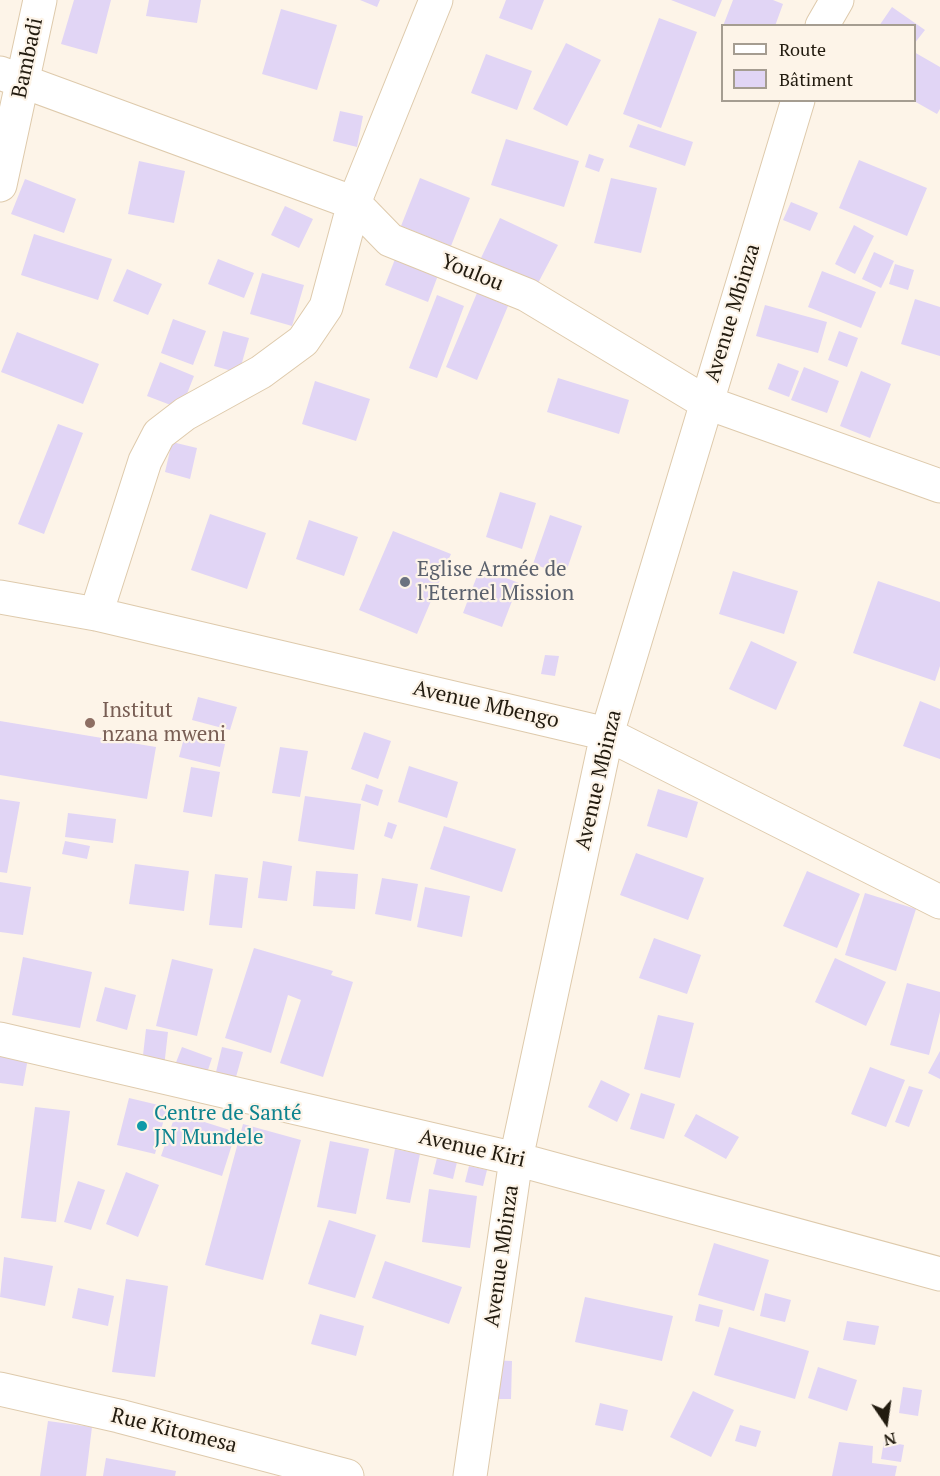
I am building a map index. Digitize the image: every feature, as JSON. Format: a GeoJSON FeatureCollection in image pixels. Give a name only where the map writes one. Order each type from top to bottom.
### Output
{"type":"FeatureCollection","features":[{"type":"Feature","properties":{"kind":"street","name":"Bambadi"},"geometry":{"type":"LineString","coordinates":[[0,185],[12,77],[40,0]]}},
{"type":"Feature","properties":{"kind":"street"},"geometry":{"type":"LineString","coordinates":[[96,614],[146,461],[159,434],[184,414],[261,372],[303,341],[326,307],[354,203],[436,0]]}},
{"type":"Feature","properties":{"kind":"street"},"geometry":{"type":"LineString","coordinates":[[823,24],[837,0]]}},
{"type":"Feature","properties":{"kind":"street","name":"Youlou"},"geometry":{"type":"LineString","coordinates":[[12,77],[354,203],[390,240],[527,295],[705,402],[940,486]]}},
{"type":"Feature","properties":{"kind":"street","name":"Avenue Mbinza"},"geometry":{"type":"LineString","coordinates":[[470,1476],[516,1159],[607,734],[683,489],[705,402],[797,102]]}},
{"type":"Feature","properties":{"kind":"street","name":"Avenue Mbengo"},"geometry":{"type":"LineString","coordinates":[[0,597],[96,614],[607,734],[940,902]]}},
{"type":"Feature","properties":{"kind":"street","name":"Avenue Kiri"},"geometry":{"type":"LineString","coordinates":[[0,1039],[516,1159],[940,1274]]}},
{"type":"Feature","properties":{"kind":"street","name":"Rue Kitomesa"},"geometry":{"type":"LineString","coordinates":[[0,1389],[119,1416],[346,1476]]}},
{"type":"Feature","properties":{"kind":"building"},"geometry":{"type":"Polygon","coordinates":[[[74,0],[111,0],[97,54],[61,44],[74,0]]]}},
{"type":"Feature","properties":{"kind":"building"},"geometry":{"type":"Polygon","coordinates":[[[149,0],[201,0],[197,23],[146,16],[149,0]]]}},
{"type":"Feature","properties":{"kind":"building"},"geometry":{"type":"Polygon","coordinates":[[[360,0],[380,0],[377,7],[360,0]]]}},
{"type":"Feature","properties":{"kind":"building"},"geometry":{"type":"Polygon","coordinates":[[[506,0],[544,0],[532,30],[499,18],[506,0]]]}},
{"type":"Feature","properties":{"kind":"building"},"geometry":{"type":"Polygon","coordinates":[[[671,0],[722,0],[715,17],[671,0]]]}},
{"type":"Feature","properties":{"kind":"building"},"geometry":{"type":"Polygon","coordinates":[[[733,0],[773,0],[783,4],[776,24],[724,24],[733,0]]]}},
{"type":"Feature","properties":{"kind":"building"},"geometry":{"type":"Polygon","coordinates":[[[892,7],[925,30],[916,41],[916,24],[880,24],[892,7]]]}},
{"type":"Feature","properties":{"kind":"building"},"geometry":{"type":"Polygon","coordinates":[[[281,9],[337,25],[317,90],[262,74],[281,9]]]}},
{"type":"Feature","properties":{"kind":"building"},"geometry":{"type":"Polygon","coordinates":[[[659,18],[697,32],[661,128],[623,114],[659,18]]]}},
{"type":"Feature","properties":{"kind":"building"},"geometry":{"type":"Polygon","coordinates":[[[566,43],[601,60],[567,126],[533,109],[566,43]]]}},
{"type":"Feature","properties":{"kind":"building"},"geometry":{"type":"Polygon","coordinates":[[[916,53],[940,67],[940,109],[937,114],[916,102],[916,53]]]}},
{"type":"Feature","properties":{"kind":"building"},"geometry":{"type":"Polygon","coordinates":[[[486,54],[532,71],[517,110],[471,93],[486,54]]]}},
{"type":"Feature","properties":{"kind":"building"},"geometry":{"type":"Polygon","coordinates":[[[340,111],[363,116],[357,147],[333,141],[340,111]]]}},
{"type":"Feature","properties":{"kind":"building"},"geometry":{"type":"Polygon","coordinates":[[[638,124],[693,142],[685,166],[629,147],[638,124]]]}},
{"type":"Feature","properties":{"kind":"building"},"geometry":{"type":"Polygon","coordinates":[[[506,139],[579,161],[564,207],[491,185],[506,139]]]}},
{"type":"Feature","properties":{"kind":"building"},"geometry":{"type":"Polygon","coordinates":[[[589,154],[604,159],[599,172],[585,167],[589,154]]]}},
{"type":"Feature","properties":{"kind":"building"},"geometry":{"type":"Polygon","coordinates":[[[859,160],[927,188],[907,236],[839,208],[859,160]]]}},
{"type":"Feature","properties":{"kind":"building"},"geometry":{"type":"Polygon","coordinates":[[[139,161],[185,171],[174,223],[128,214],[139,161]]]}},
{"type":"Feature","properties":{"kind":"building"},"geometry":{"type":"Polygon","coordinates":[[[420,178],[470,198],[451,246],[401,226],[420,178]]]}},
{"type":"Feature","properties":{"kind":"building"},"geometry":{"type":"Polygon","coordinates":[[[611,178],[657,188],[641,253],[594,243],[611,178]]]}},
{"type":"Feature","properties":{"kind":"building"},"geometry":{"type":"Polygon","coordinates":[[[25,179],[76,199],[64,233],[11,214],[25,179]]]}},
{"type":"Feature","properties":{"kind":"building"},"geometry":{"type":"Polygon","coordinates":[[[791,202],[818,213],[810,231],[783,220],[791,202]]]}},
{"type":"Feature","properties":{"kind":"building"},"geometry":{"type":"Polygon","coordinates":[[[285,206],[313,219],[299,248],[271,235],[285,206]]]}},
{"type":"Feature","properties":{"kind":"building"},"geometry":{"type":"Polygon","coordinates":[[[500,218],[558,245],[537,285],[481,258],[500,218]]]}},
{"type":"Feature","properties":{"kind":"building"},"geometry":{"type":"Polygon","coordinates":[[[854,225],[874,236],[855,274],[835,264],[854,225]]]}},
{"type":"Feature","properties":{"kind":"building"},"geometry":{"type":"Polygon","coordinates":[[[34,234],[112,259],[98,300],[21,275],[34,234]]]}},
{"type":"Feature","properties":{"kind":"building"},"geometry":{"type":"Polygon","coordinates":[[[874,252],[894,261],[881,288],[862,279],[874,252]]]}},
{"type":"Feature","properties":{"kind":"building"},"geometry":{"type":"Polygon","coordinates":[[[397,254],[440,270],[428,302],[385,285],[397,254]]]}},
{"type":"Feature","properties":{"kind":"building"},"geometry":{"type":"Polygon","coordinates":[[[218,259],[254,273],[244,298],[208,284],[218,259]]]}},
{"type":"Feature","properties":{"kind":"building"},"geometry":{"type":"Polygon","coordinates":[[[895,264],[914,270],[908,290],[889,284],[895,264]]]}},
{"type":"Feature","properties":{"kind":"building"},"geometry":{"type":"Polygon","coordinates":[[[127,269],[162,284],[148,315],[113,301],[127,269]]]}},
{"type":"Feature","properties":{"kind":"building"},"geometry":{"type":"Polygon","coordinates":[[[822,271],[876,292],[861,328],[808,307],[822,271]]]}},
{"type":"Feature","properties":{"kind":"building"},"geometry":{"type":"Polygon","coordinates":[[[262,273],[304,285],[292,326],[250,314],[262,273]]]}},
{"type":"Feature","properties":{"kind":"building"},"geometry":{"type":"Polygon","coordinates":[[[477,293],[508,306],[477,380],[446,367],[477,293]]]}},
{"type":"Feature","properties":{"kind":"building"},"geometry":{"type":"Polygon","coordinates":[[[437,295],[464,306],[437,378],[409,368],[437,295]]]}},
{"type":"Feature","properties":{"kind":"building"},"geometry":{"type":"Polygon","coordinates":[[[915,299],[940,307],[940,356],[901,344],[915,299]]]}},
{"type":"Feature","properties":{"kind":"building"},"geometry":{"type":"Polygon","coordinates":[[[765,305],[827,322],[818,353],[756,336],[765,305]]]}},
{"type":"Feature","properties":{"kind":"building"},"geometry":{"type":"Polygon","coordinates":[[[173,319],[206,331],[193,365],[161,353],[173,319]]]}},
{"type":"Feature","properties":{"kind":"building"},"geometry":{"type":"Polygon","coordinates":[[[223,331],[249,338],[239,373],[214,366],[223,331]]]}},
{"type":"Feature","properties":{"kind":"building"},"geometry":{"type":"Polygon","coordinates":[[[839,331],[858,338],[847,367],[828,360],[839,331]]]}},
{"type":"Feature","properties":{"kind":"building"},"geometry":{"type":"Polygon","coordinates":[[[17,332],[99,364],[83,404],[1,372],[17,332]]]}},
{"type":"Feature","properties":{"kind":"building"},"geometry":{"type":"Polygon","coordinates":[[[160,362],[194,376],[181,409],[147,396],[160,362]]]}},
{"type":"Feature","properties":{"kind":"building"},"geometry":{"type":"Polygon","coordinates":[[[778,363],[799,371],[789,397],[768,389],[778,363]]]}},
{"type":"Feature","properties":{"kind":"building"},"geometry":{"type":"Polygon","coordinates":[[[804,367],[839,381],[827,413],[791,400],[804,367]]]}},
{"type":"Feature","properties":{"kind":"building"},"geometry":{"type":"Polygon","coordinates":[[[861,371],[891,384],[870,438],[840,426],[861,371]]]}},
{"type":"Feature","properties":{"kind":"building"},"geometry":{"type":"Polygon","coordinates":[[[558,378],[629,400],[619,434],[547,412],[558,378]]]}},
{"type":"Feature","properties":{"kind":"building"},"geometry":{"type":"Polygon","coordinates":[[[315,381],[370,399],[356,441],[302,424],[315,381]]]}},
{"type":"Feature","properties":{"kind":"building"},"geometry":{"type":"Polygon","coordinates":[[[58,424],[83,433],[44,534],[18,524],[58,424]]]}},
{"type":"Feature","properties":{"kind":"building"},"geometry":{"type":"Polygon","coordinates":[[[172,442],[197,448],[190,479],[165,472],[172,442]]]}},
{"type":"Feature","properties":{"kind":"building"},"geometry":{"type":"Polygon","coordinates":[[[500,492],[536,503],[522,549],[486,537],[500,492]]]}},
{"type":"Feature","properties":{"kind":"building"},"geometry":{"type":"Polygon","coordinates":[[[210,514],[266,533],[247,589],[191,570],[210,514]]]}},
{"type":"Feature","properties":{"kind":"building"},"geometry":{"type":"Polygon","coordinates":[[[550,515],[582,526],[565,575],[533,564],[550,515]]]}},
{"type":"Feature","properties":{"kind":"building"},"geometry":{"type":"Polygon","coordinates":[[[309,520],[358,537],[344,576],[296,559],[309,520]]]}},
{"type":"Feature","properties":{"kind":"building","name":"Eglise Armée de l'Eternel Mission"},"geometry":{"type":"Polygon","coordinates":[[[393,531],[451,554],[417,634],[359,610],[393,531]]]}},
{"type":"Feature","properties":{"kind":"building"},"geometry":{"type":"Polygon","coordinates":[[[480,568],[519,583],[502,627],[463,613],[480,568]]]}},
{"type":"Feature","properties":{"kind":"building"},"geometry":{"type":"Polygon","coordinates":[[[733,571],[798,591],[784,634],[719,614],[733,571]]]}},
{"type":"Feature","properties":{"kind":"building"},"geometry":{"type":"Polygon","coordinates":[[[878,581],[940,602],[940,666],[935,681],[853,653],[878,581]]]}},
{"type":"Feature","properties":{"kind":"building"},"geometry":{"type":"Polygon","coordinates":[[[751,641],[797,662],[776,710],[729,689],[751,641]]]}},
{"type":"Feature","properties":{"kind":"building"},"geometry":{"type":"Polygon","coordinates":[[[545,655],[559,656],[555,676],[541,674],[545,655]]]}},
{"type":"Feature","properties":{"kind":"building"},"geometry":{"type":"Polygon","coordinates":[[[198,697],[237,707],[230,730],[192,720],[198,697]]]}},
{"type":"Feature","properties":{"kind":"building"},"geometry":{"type":"Polygon","coordinates":[[[920,701],[940,709],[940,759],[903,746],[920,701]]]}},
{"type":"Feature","properties":{"kind":"building"},"geometry":{"type":"Polygon","coordinates":[[[0,721],[156,747],[147,799],[0,775],[0,721]]]}},
{"type":"Feature","properties":{"kind":"building"},"geometry":{"type":"Polygon","coordinates":[[[364,732],[391,741],[378,779],[351,769],[364,732]]]}},
{"type":"Feature","properties":{"kind":"building"},"geometry":{"type":"Polygon","coordinates":[[[185,734],[225,744],[220,767],[179,757],[185,734]]]}},
{"type":"Feature","properties":{"kind":"building"},"geometry":{"type":"Polygon","coordinates":[[[280,747],[308,751],[300,797],[272,793],[280,747]]]}},
{"type":"Feature","properties":{"kind":"building"},"geometry":{"type":"Polygon","coordinates":[[[409,766],[458,782],[447,818],[398,802],[409,766]]]}},
{"type":"Feature","properties":{"kind":"building"},"geometry":{"type":"Polygon","coordinates":[[[191,767],[220,772],[212,817],[183,812],[191,767]]]}},
{"type":"Feature","properties":{"kind":"building"},"geometry":{"type":"Polygon","coordinates":[[[366,784],[383,790],[378,806],[361,800],[366,784]]]}},
{"type":"Feature","properties":{"kind":"building"},"geometry":{"type":"Polygon","coordinates":[[[658,789],[698,802],[687,838],[647,826],[658,789]]]}},
{"type":"Feature","properties":{"kind":"building"},"geometry":{"type":"Polygon","coordinates":[[[305,796],[361,804],[354,850],[298,841],[305,796]]]}},
{"type":"Feature","properties":{"kind":"building"},"geometry":{"type":"Polygon","coordinates":[[[0,799],[20,802],[7,873],[0,872],[0,799]]]}},
{"type":"Feature","properties":{"kind":"building"},"geometry":{"type":"Polygon","coordinates":[[[68,813],[116,819],[113,843],[65,837],[68,813]]]}},
{"type":"Feature","properties":{"kind":"building"},"geometry":{"type":"Polygon","coordinates":[[[388,822],[397,825],[392,839],[384,836],[388,822]]]}},
{"type":"Feature","properties":{"kind":"building"},"geometry":{"type":"Polygon","coordinates":[[[444,826],[516,849],[502,892],[430,869],[444,826]]]}},
{"type":"Feature","properties":{"kind":"building"},"geometry":{"type":"Polygon","coordinates":[[[65,841],[90,846],[87,859],[62,854],[65,841]]]}},
{"type":"Feature","properties":{"kind":"building"},"geometry":{"type":"Polygon","coordinates":[[[636,853],[704,878],[688,920],[620,895],[636,853]]]}},
{"type":"Feature","properties":{"kind":"building"},"geometry":{"type":"Polygon","coordinates":[[[263,861],[292,866],[287,901],[258,898],[263,861]]]}},
{"type":"Feature","properties":{"kind":"building"},"geometry":{"type":"Polygon","coordinates":[[[135,864],[189,871],[184,911],[129,904],[135,864]]]}},
{"type":"Feature","properties":{"kind":"building"},"geometry":{"type":"Polygon","coordinates":[[[316,871],[358,874],[355,909],[313,906],[316,871]]]}},
{"type":"Feature","properties":{"kind":"building"},"geometry":{"type":"Polygon","coordinates":[[[807,871],[860,894],[837,948],[783,926],[807,871]]]}},
{"type":"Feature","properties":{"kind":"building"},"geometry":{"type":"Polygon","coordinates":[[[215,874],[248,878],[242,928],[209,925],[215,874]]]}},
{"type":"Feature","properties":{"kind":"building"},"geometry":{"type":"Polygon","coordinates":[[[382,878],[418,884],[411,921],[375,914],[382,878]]]}},
{"type":"Feature","properties":{"kind":"building"},"geometry":{"type":"Polygon","coordinates":[[[0,882],[31,887],[23,935],[0,932],[0,882]]]}},
{"type":"Feature","properties":{"kind":"building"},"geometry":{"type":"Polygon","coordinates":[[[425,887],[470,896],[462,937],[417,927],[425,887]]]}},
{"type":"Feature","properties":{"kind":"building"},"geometry":{"type":"Polygon","coordinates":[[[865,893],[916,909],[896,971],[845,955],[865,893]]]}},
{"type":"Feature","properties":{"kind":"building"},"geometry":{"type":"Polygon","coordinates":[[[654,938],[701,955],[687,994],[639,978],[654,938]]]}},
{"type":"Feature","properties":{"kind":"building"},"geometry":{"type":"Polygon","coordinates":[[[254,948],[333,971],[331,975],[353,982],[323,1077],[280,1063],[301,1000],[288,995],[271,1053],[225,1038],[254,948]]]}},
{"type":"Feature","properties":{"kind":"building"},"geometry":{"type":"Polygon","coordinates":[[[23,957],[92,972],[80,1028],[12,1015],[23,957]]]}},
{"type":"Feature","properties":{"kind":"building"},"geometry":{"type":"Polygon","coordinates":[[[835,958],[886,982],[866,1026],[815,1002],[835,958]]]}},
{"type":"Feature","properties":{"kind":"building"},"geometry":{"type":"Polygon","coordinates":[[[172,959],[213,969],[197,1036],[156,1026],[172,959]]]}},
{"type":"Feature","properties":{"kind":"building"},"geometry":{"type":"Polygon","coordinates":[[[907,983],[940,992],[940,1012],[929,1055],[890,1045],[907,983]]]}},
{"type":"Feature","properties":{"kind":"building"},"geometry":{"type":"Polygon","coordinates":[[[105,987],[136,995],[127,1030],[96,1021],[105,987]]]}},
{"type":"Feature","properties":{"kind":"building"},"geometry":{"type":"Polygon","coordinates":[[[658,1015],[694,1023],[680,1078],[644,1069],[658,1015]]]}},
{"type":"Feature","properties":{"kind":"building"},"geometry":{"type":"Polygon","coordinates":[[[146,1029],[168,1032],[164,1067],[142,1064],[146,1029]]]}},
{"type":"Feature","properties":{"kind":"building"},"geometry":{"type":"Polygon","coordinates":[[[182,1047],[212,1058],[206,1076],[175,1065],[182,1047]]]}},
{"type":"Feature","properties":{"kind":"building"},"geometry":{"type":"Polygon","coordinates":[[[222,1047],[243,1052],[236,1077],[216,1072],[222,1047]]]}},
{"type":"Feature","properties":{"kind":"building"},"geometry":{"type":"Polygon","coordinates":[[[940,1051],[940,1079],[928,1073],[940,1051]]]}},
{"type":"Feature","properties":{"kind":"building"},"geometry":{"type":"Polygon","coordinates":[[[0,1053],[28,1058],[23,1086],[0,1083],[0,1053]]]}},
{"type":"Feature","properties":{"kind":"building"},"geometry":{"type":"Polygon","coordinates":[[[870,1067],[905,1080],[886,1127],[851,1114],[870,1067]]]}},
{"type":"Feature","properties":{"kind":"building"},"geometry":{"type":"Polygon","coordinates":[[[601,1080],[630,1094],[617,1122],[588,1107],[601,1080]]]}},
{"type":"Feature","properties":{"kind":"building"},"geometry":{"type":"Polygon","coordinates":[[[909,1086],[923,1090],[909,1127],[895,1122],[909,1086]]]}},
{"type":"Feature","properties":{"kind":"building"},"geometry":{"type":"Polygon","coordinates":[[[641,1093],[675,1104],[664,1139],[630,1129],[641,1093]]]}},
{"type":"Feature","properties":{"kind":"building","name":"Centre de Santé JN Mundele"},"geometry":{"type":"Polygon","coordinates":[[[129,1098],[167,1107],[155,1154],[117,1145],[129,1098]]]}},
{"type":"Feature","properties":{"kind":"building"},"geometry":{"type":"Polygon","coordinates":[[[35,1107],[70,1111],[56,1222],[21,1218],[35,1107]]]}},
{"type":"Feature","properties":{"kind":"building"},"geometry":{"type":"Polygon","coordinates":[[[176,1113],[236,1132],[222,1176],[161,1156],[176,1113]]]}},
{"type":"Feature","properties":{"kind":"building"},"geometry":{"type":"Polygon","coordinates":[[[696,1114],[739,1137],[726,1159],[684,1136],[696,1114]]]}},
{"type":"Feature","properties":{"kind":"building"},"geometry":{"type":"Polygon","coordinates":[[[243,1124],[301,1140],[263,1280],[205,1265],[243,1124]]]}},
{"type":"Feature","properties":{"kind":"building"},"geometry":{"type":"Polygon","coordinates":[[[330,1141],[369,1149],[356,1214],[317,1207],[330,1141]]]}},
{"type":"Feature","properties":{"kind":"building"},"geometry":{"type":"Polygon","coordinates":[[[395,1149],[420,1154],[410,1203],[386,1199],[395,1149]]]}},
{"type":"Feature","properties":{"kind":"building"},"geometry":{"type":"Polygon","coordinates":[[[438,1154],[458,1158],[453,1179],[433,1174],[438,1154]]]}},
{"type":"Feature","properties":{"kind":"building"},"geometry":{"type":"Polygon","coordinates":[[[469,1166],[487,1170],[483,1186],[465,1182],[469,1166]]]}},
{"type":"Feature","properties":{"kind":"building"},"geometry":{"type":"Polygon","coordinates":[[[126,1172],[159,1185],[138,1237],[106,1224],[126,1172]]]}},
{"type":"Feature","properties":{"kind":"building"},"geometry":{"type":"Polygon","coordinates":[[[78,1181],[105,1190],[91,1230],[64,1222],[78,1181]]]}},
{"type":"Feature","properties":{"kind":"building"},"geometry":{"type":"Polygon","coordinates":[[[429,1189],[477,1196],[470,1248],[422,1242],[429,1189]]]}},
{"type":"Feature","properties":{"kind":"building"},"geometry":{"type":"Polygon","coordinates":[[[329,1220],[376,1235],[355,1298],[308,1284],[329,1220]]]}},
{"type":"Feature","properties":{"kind":"building"},"geometry":{"type":"Polygon","coordinates":[[[714,1243],[769,1260],[754,1311],[698,1295],[714,1243]]]}},
{"type":"Feature","properties":{"kind":"building"},"geometry":{"type":"Polygon","coordinates":[[[4,1257],[53,1266],[45,1306],[0,1297],[4,1257]]]}},
{"type":"Feature","properties":{"kind":"building"},"geometry":{"type":"Polygon","coordinates":[[[385,1261],[462,1287],[449,1324],[372,1298],[385,1261]]]}},
{"type":"Feature","properties":{"kind":"building"},"geometry":{"type":"Polygon","coordinates":[[[126,1279],[168,1286],[155,1377],[112,1372],[126,1279]]]}},
{"type":"Feature","properties":{"kind":"building"},"geometry":{"type":"Polygon","coordinates":[[[78,1288],[114,1296],[108,1326],[72,1318],[78,1288]]]}},
{"type":"Feature","properties":{"kind":"building"},"geometry":{"type":"Polygon","coordinates":[[[765,1293],[791,1300],[785,1322],[760,1316],[765,1293]]]}},
{"type":"Feature","properties":{"kind":"building"},"geometry":{"type":"Polygon","coordinates":[[[585,1297],[673,1316],[662,1361],[575,1342],[585,1297]]]}},
{"type":"Feature","properties":{"kind":"building"},"geometry":{"type":"Polygon","coordinates":[[[699,1304],[723,1310],[719,1327],[695,1321],[699,1304]]]}},
{"type":"Feature","properties":{"kind":"building"},"geometry":{"type":"Polygon","coordinates":[[[320,1314],[364,1326],[356,1356],[311,1344],[320,1314]]]}},
{"type":"Feature","properties":{"kind":"building"},"geometry":{"type":"Polygon","coordinates":[[[847,1321],[879,1326],[875,1345],[843,1340],[847,1321]]]}},
{"type":"Feature","properties":{"kind":"building"},"geometry":{"type":"Polygon","coordinates":[[[729,1327],[809,1351],[795,1399],[714,1375],[729,1327]]]}},
{"type":"Feature","properties":{"kind":"building"},"geometry":{"type":"Polygon","coordinates":[[[490,1360],[512,1361],[511,1399],[488,1399],[490,1360]]]}},
{"type":"Feature","properties":{"kind":"building"},"geometry":{"type":"Polygon","coordinates":[[[818,1367],[857,1380],[847,1411],[808,1398],[818,1367]]]}},
{"type":"Feature","properties":{"kind":"building"},"geometry":{"type":"Polygon","coordinates":[[[903,1387],[922,1390],[918,1416],[899,1413],[903,1387]]]}},
{"type":"Feature","properties":{"kind":"building"},"geometry":{"type":"Polygon","coordinates":[[[693,1391],[734,1410],[711,1457],[670,1437],[693,1391]]]}},
{"type":"Feature","properties":{"kind":"building"},"geometry":{"type":"Polygon","coordinates":[[[600,1403],[628,1410],[623,1431],[595,1425],[600,1403]]]}},
{"type":"Feature","properties":{"kind":"building"},"geometry":{"type":"Polygon","coordinates":[[[48,1421],[92,1427],[86,1476],[40,1476],[48,1421]]]}},
{"type":"Feature","properties":{"kind":"building"},"geometry":{"type":"Polygon","coordinates":[[[740,1425],[761,1431],[756,1447],[735,1441],[740,1425]]]}},
{"type":"Feature","properties":{"kind":"building"},"geometry":{"type":"Polygon","coordinates":[[[884,1441],[904,1445],[901,1462],[881,1459],[884,1441]]]}},
{"type":"Feature","properties":{"kind":"building"},"geometry":{"type":"Polygon","coordinates":[[[839,1442],[873,1446],[872,1463],[897,1466],[895,1476],[832,1476],[839,1442]]]}},
{"type":"Feature","properties":{"kind":"building"},"geometry":{"type":"Polygon","coordinates":[[[106,1458],[176,1471],[175,1476],[103,1476],[106,1458]]]}},
{"type":"Feature","properties":{"kind":"place","name":"Eglise Armée de l'Eternel Mission"},"geometry":{"type":"Point","coordinates":[405,582]}},
{"type":"Feature","properties":{"kind":"place","name":"Institut nzana mweni"},"geometry":{"type":"Point","coordinates":[90,723]}},
{"type":"Feature","properties":{"kind":"place","name":"Centre de Santé JN Mundele"},"geometry":{"type":"Point","coordinates":[142,1126]}}]}
